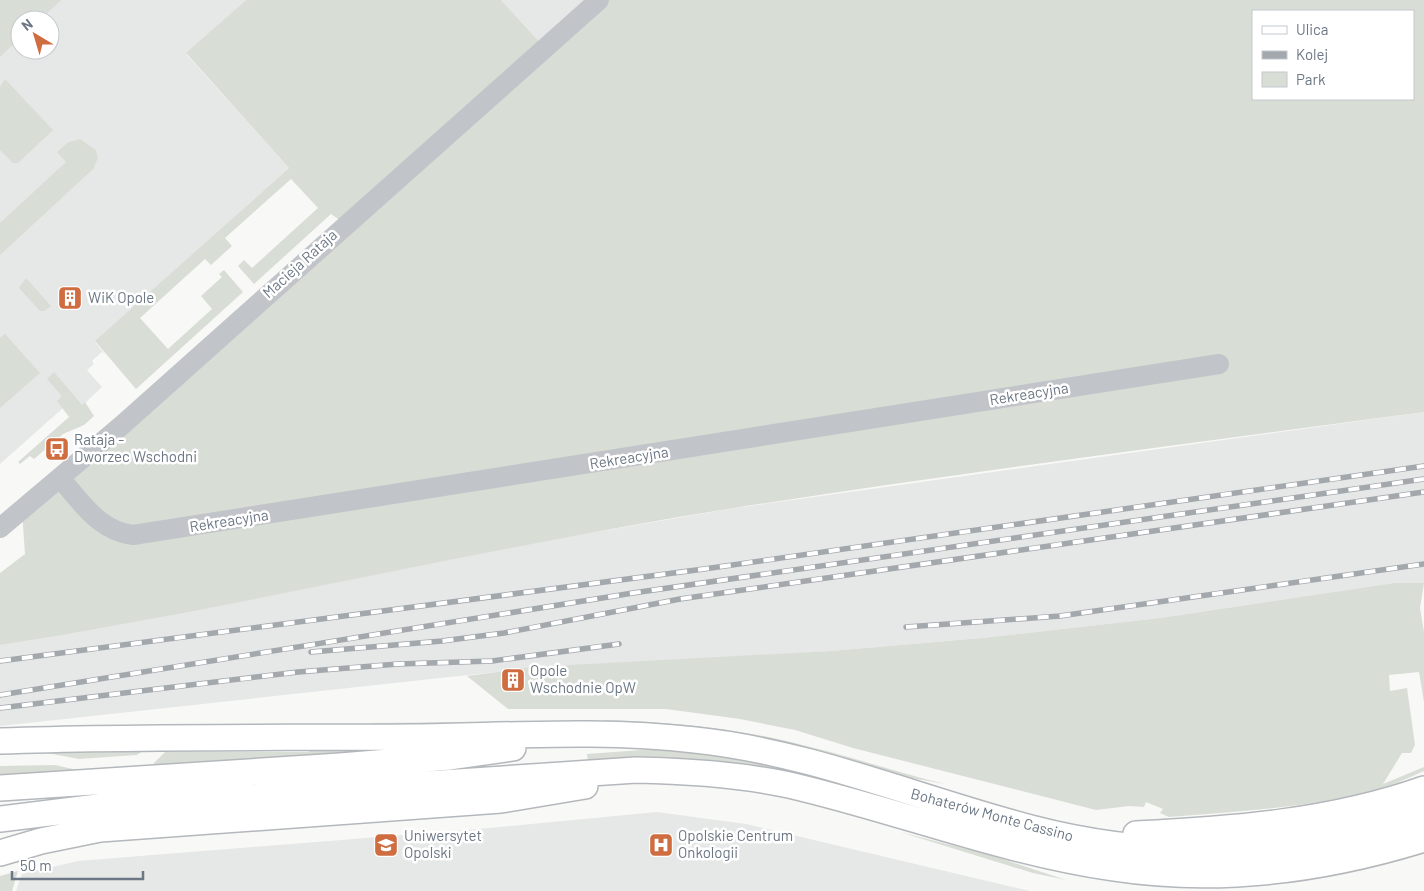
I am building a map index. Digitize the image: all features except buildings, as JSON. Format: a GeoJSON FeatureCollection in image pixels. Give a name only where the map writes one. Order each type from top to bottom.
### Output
{"type":"FeatureCollection","features":[{"type":"Feature","properties":{"kind":"main road","name":"Bohaterów Monte Cassino"},"geometry":{"type":"LineString","coordinates":[[0,741],[562,735],[670,737],[745,747],[840,770],[1000,819],[1074,838],[1143,848],[1183,851],[1258,849],[1348,835],[1424,814]]}},
{"type":"Feature","properties":{"kind":"main road"},"geometry":{"type":"LineString","coordinates":[[0,788],[441,758],[499,751],[537,743],[562,735]]}},
{"type":"Feature","properties":{"kind":"main road"},"geometry":{"type":"LineString","coordinates":[[0,819],[114,805],[605,771],[668,771]]}},
{"type":"Feature","properties":{"kind":"main road","name":"Bohaterów Monte Cassino"},"geometry":{"type":"LineString","coordinates":[[668,771],[718,774],[787,785],[1043,855],[1114,869],[1210,875],[1272,871],[1356,858],[1424,839]]}},
{"type":"Feature","properties":{"kind":"main road"},"geometry":{"type":"LineString","coordinates":[[0,853],[41,841],[100,830],[501,800],[668,771]]}},
{"type":"Feature","properties":{"kind":"main road"},"geometry":{"type":"LineString","coordinates":[[1074,838],[1090,834],[1167,832],[1303,820],[1365,808],[1424,789]]}},
{"type":"Feature","properties":{"kind":"main road"},"geometry":{"type":"LineString","coordinates":[[1114,869],[1142,883],[1175,891]]}},
{"type":"Feature","properties":{"kind":"street","name":"Macieja Rataja"},"geometry":{"type":"LineString","coordinates":[[0,528],[60,478],[599,0]]}},
{"type":"Feature","properties":{"kind":"street","name":"Rekreacyjna"},"geometry":{"type":"LineString","coordinates":[[60,478],[104,526],[119,533],[133,535],[1219,364]]}},
{"type":"Feature","properties":{"kind":"shaded area","name":"WiK Opole"},"geometry":{"type":"Polygon","coordinates":[[[0,0],[246,0],[186,54],[289,168],[95,342],[105,354],[102,352],[92,361],[94,364],[87,370],[102,387],[70,417],[63,408],[0,464],[0,0]]]}},
{"type":"Feature","properties":{"kind":"shaded area"},"geometry":{"type":"Polygon","coordinates":[[[501,0],[599,0],[545,48],[501,0]]]}},
{"type":"Feature","properties":{"kind":"shaded area"},"geometry":{"type":"Polygon","coordinates":[[[1424,412],[1424,583],[1394,583],[1160,618],[982,638],[831,651],[496,672],[0,726],[0,645],[333,583],[502,548],[735,508],[1424,412]]]}},
{"type":"Feature","properties":{"kind":"shaded area"},"geometry":{"type":"Polygon","coordinates":[[[657,812],[746,824],[1030,891],[16,891],[22,874],[78,861],[478,829],[657,812]]]}},
{"type":"Feature","properties":{"kind":"green space"},"geometry":{"type":"Polygon","coordinates":[[[0,0],[61,0],[50,10],[10,10],[10,48],[0,57],[0,0]]]}},
{"type":"Feature","properties":{"kind":"green space"},"geometry":{"type":"Polygon","coordinates":[[[246,0],[501,0],[545,48],[599,0],[1424,0],[1424,412],[993,470],[642,523],[184,613],[0,645],[0,573],[25,554],[22,511],[345,224],[331,214],[254,284],[238,266],[244,260],[252,268],[318,208],[291,179],[225,238],[232,246],[211,265],[205,259],[140,318],[168,349],[212,309],[201,296],[222,277],[219,274],[224,270],[243,292],[136,389],[95,341],[289,168],[186,53],[246,0]]]}},
{"type":"Feature","properties":{"kind":"green space"},"geometry":{"type":"Polygon","coordinates":[[[5,79],[53,130],[18,163],[13,163],[0,150],[0,87],[5,79]]]}},
{"type":"Feature","properties":{"kind":"green space"},"geometry":{"type":"Polygon","coordinates":[[[80,139],[96,150],[98,158],[93,169],[0,255],[0,223],[66,162],[57,152],[67,143],[80,139]]]}},
{"type":"Feature","properties":{"kind":"green space"},"geometry":{"type":"Polygon","coordinates":[[[26,278],[51,306],[44,311],[40,311],[19,288],[26,278]]]}},
{"type":"Feature","properties":{"kind":"green space"},"geometry":{"type":"Polygon","coordinates":[[[5,334],[40,373],[0,408],[0,338],[5,334]]]}},
{"type":"Feature","properties":{"kind":"green space"},"geometry":{"type":"Polygon","coordinates":[[[54,372],[82,405],[85,402],[94,416],[84,425],[63,434],[34,459],[30,456],[20,464],[18,462],[69,417],[57,401],[62,396],[47,379],[54,372]]]}},
{"type":"Feature","properties":{"kind":"green space"},"geometry":{"type":"Polygon","coordinates":[[[1394,583],[1424,583],[1420,608],[1424,632],[1424,702],[1419,672],[1389,675],[1390,691],[1407,688],[1415,745],[1411,753],[1402,753],[1383,784],[1424,767],[1424,771],[1381,788],[1355,795],[1249,810],[1169,817],[1160,813],[1163,809],[1146,802],[1144,807],[1129,806],[1096,810],[853,748],[795,730],[740,719],[666,709],[508,709],[467,676],[533,667],[831,651],[982,638],[1160,618],[1394,583]]]}},
{"type":"Feature","properties":{"kind":"green space"},"geometry":{"type":"Polygon","coordinates":[[[604,720],[696,726],[763,736],[826,751],[945,784],[607,723],[604,720]]]}},
{"type":"Feature","properties":{"kind":"green space"},"geometry":{"type":"Polygon","coordinates":[[[591,721],[590,723],[372,728],[372,723],[591,721]]]}},
{"type":"Feature","properties":{"kind":"green space"},"geometry":{"type":"Polygon","coordinates":[[[308,747],[422,747],[284,759],[152,765],[165,752],[309,752],[308,747]]]}},
{"type":"Feature","properties":{"kind":"green space"},"geometry":{"type":"Polygon","coordinates":[[[681,749],[766,761],[995,826],[958,823],[588,762],[587,754],[681,749]]]}},
{"type":"Feature","properties":{"kind":"green space"},"geometry":{"type":"Polygon","coordinates":[[[141,752],[137,755],[79,759],[47,753],[141,752]]]}},
{"type":"Feature","properties":{"kind":"green space"},"geometry":{"type":"Polygon","coordinates":[[[55,765],[77,770],[0,776],[0,766],[55,765]]]}},
{"type":"Feature","properties":{"kind":"green space"},"geometry":{"type":"Polygon","coordinates":[[[900,832],[990,855],[1066,880],[1033,873],[900,832]]]}},
{"type":"Feature","properties":{"kind":"green space"},"geometry":{"type":"Polygon","coordinates":[[[18,871],[12,891],[0,891],[0,876],[18,871]]]}},
{"type":"Feature","properties":{"kind":"railway"},"geometry":{"type":"LineString","coordinates":[[0,661],[704,569],[1424,466]]}},
{"type":"Feature","properties":{"kind":"railway"},"geometry":{"type":"LineString","coordinates":[[0,695],[633,593],[1424,479]]}},
{"type":"Feature","properties":{"kind":"railway"},"geometry":{"type":"LineString","coordinates":[[311,652],[442,641],[504,633],[680,599],[1424,492]]}},
{"type":"Feature","properties":{"kind":"railway"},"geometry":{"type":"LineString","coordinates":[[906,627],[1060,616],[1424,564]]}},
{"type":"Feature","properties":{"kind":"railway"},"geometry":{"type":"LineString","coordinates":[[0,708],[298,672],[398,664],[492,661],[619,644]]}},
{"type":"Feature","properties":{"kind":"place","name":"WiK Opole"},"geometry":{"type":"Point","coordinates":[70,298]}},
{"type":"Feature","properties":{"kind":"place","name":"Rataja - Dworzec Wschodni"},"geometry":{"type":"Point","coordinates":[57,449]}},
{"type":"Feature","properties":{"kind":"place","name":"Opole Wschodnie OpW"},"geometry":{"type":"Point","coordinates":[513,680]}},
{"type":"Feature","properties":{"kind":"place","name":"Uniwersytet Opolski"},"geometry":{"type":"Point","coordinates":[386,845]}},
{"type":"Feature","properties":{"kind":"place","name":"Opolskie Centrum Onkologii"},"geometry":{"type":"Point","coordinates":[661,845]}}]}
